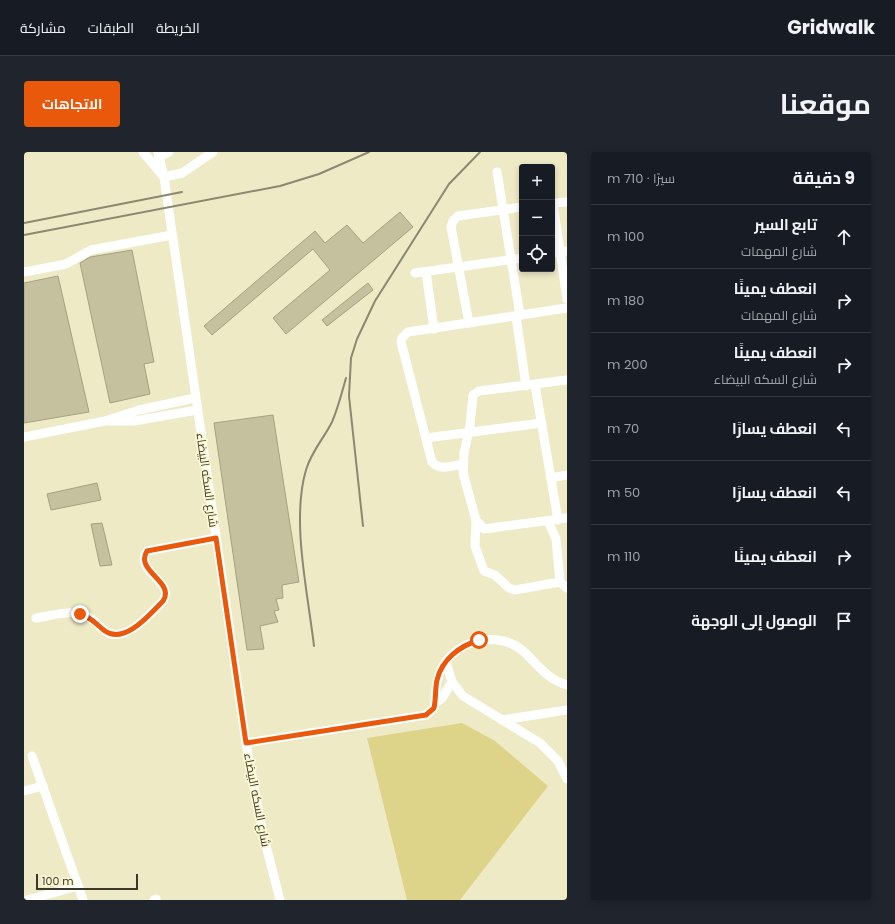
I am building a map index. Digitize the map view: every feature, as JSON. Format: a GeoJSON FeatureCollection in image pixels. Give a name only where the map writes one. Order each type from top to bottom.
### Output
{"type":"FeatureCollection","features":[{"type":"Feature","properties":{"kind":"street"},"geometry":{"type":"LineString","coordinates":[[143,152],[164,177],[182,173],[214,152]]}},
{"type":"Feature","properties":{"kind":"street"},"geometry":{"type":"LineString","coordinates":[[158,154],[169,152]]}},
{"type":"Feature","properties":{"kind":"street","name":"شارع السكه البيضاء"},"geometry":{"type":"LineString","coordinates":[[158,154],[164,177],[246,743],[262,830],[280,900]]}},
{"type":"Feature","properties":{"kind":"street"},"geometry":{"type":"LineString","coordinates":[[476,520],[481,527],[488,530],[563,519],[551,478],[542,423],[531,385],[518,316],[511,259],[497,172]]}},
{"type":"Feature","properties":{"kind":"street"},"geometry":{"type":"LineString","coordinates":[[555,203],[567,202]]}},
{"type":"Feature","properties":{"kind":"street"},"geometry":{"type":"LineString","coordinates":[[469,323],[451,227],[453,220],[458,216],[519,207]]}},
{"type":"Feature","properties":{"kind":"street"},"geometry":{"type":"LineString","coordinates":[[555,217],[567,299]]}},
{"type":"Feature","properties":{"kind":"street"},"geometry":{"type":"LineString","coordinates":[[24,272],[66,264],[91,250],[172,235]]}},
{"type":"Feature","properties":{"kind":"street"},"geometry":{"type":"LineString","coordinates":[[415,273],[519,258]]}},
{"type":"Feature","properties":{"kind":"street"},"geometry":{"type":"LineString","coordinates":[[426,272],[434,328]]}},
{"type":"Feature","properties":{"kind":"street"},"geometry":{"type":"LineString","coordinates":[[463,464],[443,467],[435,464],[430,458],[401,342],[402,338],[408,332],[567,308]]}},
{"type":"Feature","properties":{"kind":"street"},"geometry":{"type":"LineString","coordinates":[[548,521],[556,539],[564,585],[515,590],[509,588],[495,575],[484,571],[476,546],[476,520],[465,482],[463,464],[469,432],[473,394],[479,391],[567,380]]}},
{"type":"Feature","properties":{"kind":"street"},"geometry":{"type":"LineString","coordinates":[[24,437],[105,421],[139,410],[195,398]]}},
{"type":"Feature","properties":{"kind":"street"},"geometry":{"type":"LineString","coordinates":[[105,421],[134,421],[197,410]]}},
{"type":"Feature","properties":{"kind":"street"},"geometry":{"type":"LineString","coordinates":[[426,438],[542,423]]}},
{"type":"Feature","properties":{"kind":"street"},"geometry":{"type":"LineString","coordinates":[[551,478],[567,475]]}},
{"type":"Feature","properties":{"kind":"street"},"geometry":{"type":"LineString","coordinates":[[36,618],[76,613],[88,616],[110,633],[118,634],[131,630],[163,601],[166,595],[164,587],[147,567],[145,556],[147,551],[216,538]]}},
{"type":"Feature","properties":{"kind":"street"},"geometry":{"type":"LineString","coordinates":[[246,743],[426,715],[434,708],[437,680],[446,661],[455,652],[470,642],[488,639],[505,641],[520,649],[546,675],[567,685]]}},
{"type":"Feature","properties":{"kind":"street"},"geometry":{"type":"LineString","coordinates":[[446,661],[452,682],[463,696],[540,743],[550,751],[558,761],[567,779]]}},
{"type":"Feature","properties":{"kind":"street"},"geometry":{"type":"LineString","coordinates":[[435,703],[442,698],[452,682]]}},
{"type":"Feature","properties":{"kind":"street"},"geometry":{"type":"LineString","coordinates":[[502,720],[567,710]]}},
{"type":"Feature","properties":{"kind":"street"},"geometry":{"type":"LineString","coordinates":[[32,756],[83,900]]}},
{"type":"Feature","properties":{"kind":"street"},"geometry":{"type":"LineString","coordinates":[[24,791],[43,786]]}},
{"type":"Feature","properties":{"kind":"street"},"geometry":{"type":"LineString","coordinates":[[27,900],[78,886]]}},
{"type":"Feature","properties":{"kind":"shaded area"},"geometry":{"type":"Polygon","coordinates":[[[462,723],[495,741],[548,786],[460,900],[407,900],[367,738],[462,723]]]}},
{"type":"Feature","properties":{"kind":"building"},"geometry":{"type":"Polygon","coordinates":[[[400,212],[413,227],[286,334],[273,318],[330,270],[313,249],[212,335],[204,326],[315,231],[325,243],[347,225],[363,243],[400,212]]]}},
{"type":"Feature","properties":{"kind":"building"},"geometry":{"type":"Polygon","coordinates":[[[132,250],[154,362],[144,364],[150,394],[110,403],[80,263],[90,257],[132,250]]]}},
{"type":"Feature","properties":{"kind":"building"},"geometry":{"type":"Polygon","coordinates":[[[58,276],[89,412],[24,423],[24,283],[58,276]]]}},
{"type":"Feature","properties":{"kind":"building"},"geometry":{"type":"Polygon","coordinates":[[[368,283],[373,290],[327,326],[322,320],[368,283]]]}},
{"type":"Feature","properties":{"kind":"building"},"geometry":{"type":"Polygon","coordinates":[[[273,415],[299,582],[282,585],[283,598],[276,599],[279,610],[274,611],[278,622],[260,626],[264,649],[247,650],[214,423],[273,415]]]}},
{"type":"Feature","properties":{"kind":"building"},"geometry":{"type":"Polygon","coordinates":[[[97,483],[101,500],[51,510],[47,494],[97,483]]]}},
{"type":"Feature","properties":{"kind":"building"},"geometry":{"type":"Polygon","coordinates":[[[102,523],[112,565],[100,566],[91,524],[102,523]]]}},
{"type":"Feature","properties":{"kind":"railway"},"geometry":{"type":"LineString","coordinates":[[24,235],[280,186],[319,174],[369,152]]}},
{"type":"Feature","properties":{"kind":"railway"},"geometry":{"type":"LineString","coordinates":[[363,526],[349,396],[351,358],[357,339],[375,301],[449,184],[480,152]]}},
{"type":"Feature","properties":{"kind":"railway"},"geometry":{"type":"LineString","coordinates":[[24,223],[182,192]]}},
{"type":"Feature","properties":{"kind":"railway"},"geometry":{"type":"LineString","coordinates":[[314,646],[300,534],[302,490],[308,463],[332,422],[346,378]]}},
{"type":"Feature","properties":{"kind":"route"},"geometry":{"type":"LineString","coordinates":[[80,614],[91,618],[105,631],[110,633],[118,634],[134,629],[163,601],[166,595],[166,590],[164,587],[152,575],[147,567],[145,554],[147,551],[216,538],[246,743],[426,715],[434,708],[437,680],[444,664],[463,646],[470,642],[479,640]]}}]}
